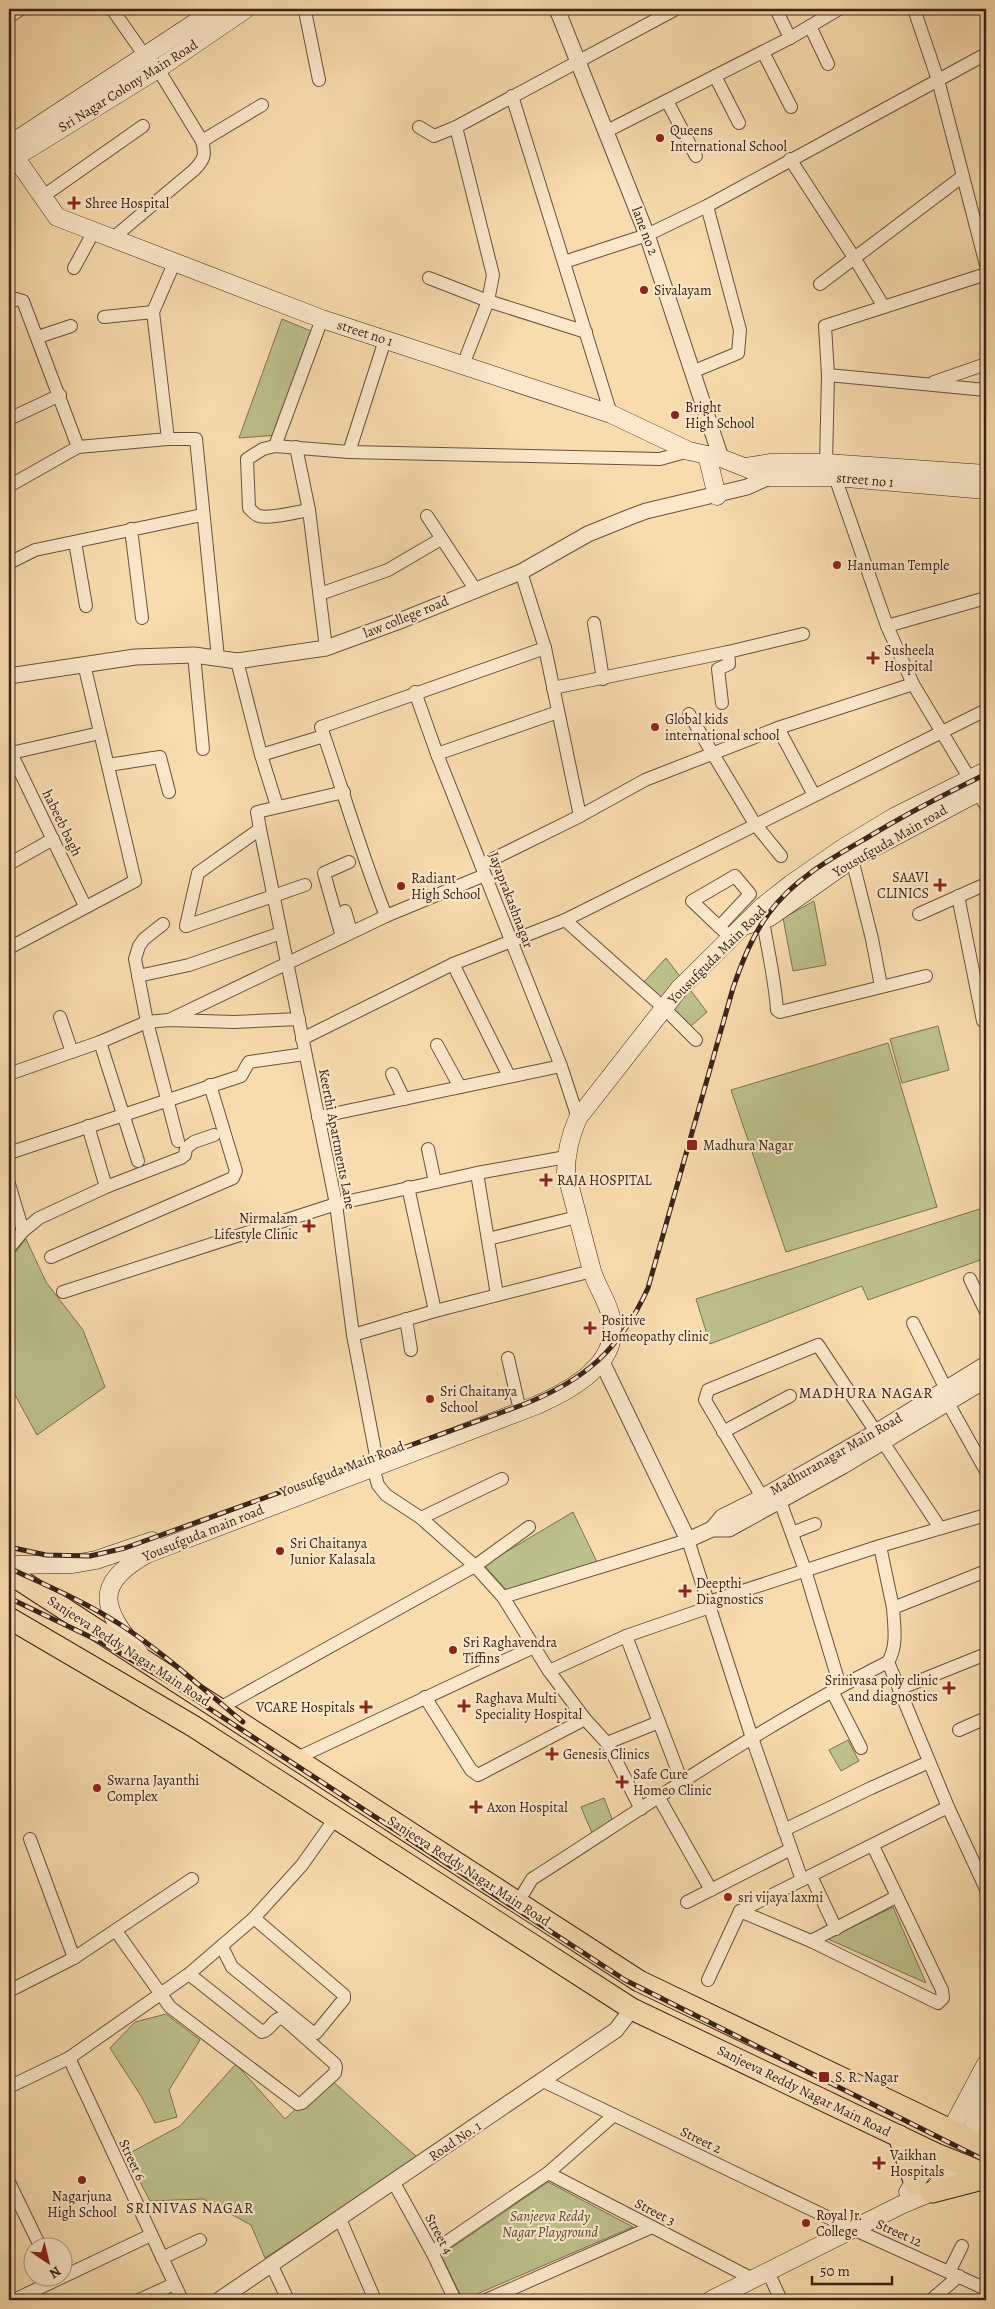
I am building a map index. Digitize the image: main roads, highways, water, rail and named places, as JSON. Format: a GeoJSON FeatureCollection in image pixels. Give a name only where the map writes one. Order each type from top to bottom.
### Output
{"type":"FeatureCollection","features":[{"type":"Feature","properties":{"kind":"highway","name":"Sanjeeva Reddy Nagar Main Road"},"geometry":{"type":"LineString","coordinates":[[9,1573],[639,1981],[968,2138]]}},
{"type":"Feature","properties":{"kind":"highway","name":"Sanjeeva Reddy Nagar Main Road"},"geometry":{"type":"LineString","coordinates":[[9,1618],[194,1726],[632,2009],[986,2176]]}},
{"type":"Feature","properties":{"kind":"highway"},"geometry":{"type":"LineString","coordinates":[[899,2136],[920,2190],[986,2176]]}},
{"type":"Feature","properties":{"kind":"main road","name":"Sri Nagar Colony Main Road"},"geometry":{"type":"LineString","coordinates":[[11,154],[145,56],[216,9]]}},
{"type":"Feature","properties":{"kind":"main road","name":"Sri Nagar Colony Main Road"},"geometry":{"type":"LineString","coordinates":[[11,154],[158,70],[246,9]]}},
{"type":"Feature","properties":{"kind":"main road","name":"street no 1"},"geometry":{"type":"LineString","coordinates":[[11,154],[57,217],[322,319],[611,414],[689,451],[714,456],[745,467],[770,470],[832,469],[986,474]]}},
{"type":"Feature","properties":{"kind":"main road"},"geometry":{"type":"LineString","coordinates":[[714,456],[716,496]]}},
{"type":"Feature","properties":{"kind":"main road","name":"street no 1"},"geometry":{"type":"LineString","coordinates":[[832,469],[986,490]]}},
{"type":"Feature","properties":{"kind":"main road","name":"Yousufguda Main road"},"geometry":{"type":"LineString","coordinates":[[744,926],[763,921],[852,859],[982,787]]}},
{"type":"Feature","properties":{"kind":"main road","name":"Yousufguda Main Road"},"geometry":{"type":"LineString","coordinates":[[9,1564],[73,1564],[109,1557],[375,1462],[565,1381],[585,1364],[596,1350],[602,1334],[594,1295],[594,1278],[566,1172],[566,1157],[570,1136],[578,1118],[679,988],[725,933],[744,926],[754,914],[792,884],[843,848],[894,817],[982,787]]}},
{"type":"Feature","properties":{"kind":"main road","name":"Yousufguda Main Road"},"geometry":{"type":"LineString","coordinates":[[594,1278],[603,1292],[613,1330],[611,1340],[601,1360]]}},
{"type":"Feature","properties":{"kind":"main road","name":"Yousufguda main road"},"geometry":{"type":"LineString","coordinates":[[146,1662],[124,1635],[112,1616],[108,1603],[108,1592],[115,1578],[124,1568],[147,1554],[375,1462],[556,1397],[581,1382],[601,1360]]}},
{"type":"Feature","properties":{"kind":"main road"},"geometry":{"type":"LineString","coordinates":[[968,2138],[986,2064]]}},
{"type":"Feature","properties":{"kind":"main road"},"geometry":{"type":"LineString","coordinates":[[968,2138],[986,2098]]}},
{"type":"Feature","properties":{"kind":"main road"},"geometry":{"type":"LineString","coordinates":[[711,2300],[769,2274],[898,2200],[920,2190],[936,2154]]}},
{"type":"Feature","properties":{"kind":"main road"},"geometry":{"type":"LineString","coordinates":[[697,2300],[901,2205],[957,2162]]}},
{"type":"Feature","properties":{"kind":"railway"},"geometry":{"type":"LineString","coordinates":[[9,1547],[46,1555],[90,1556],[125,1548],[522,1405],[544,1396],[582,1374],[612,1346],[637,1310],[648,1288],[733,988],[748,949],[769,913],[801,880],[826,862],[910,813],[986,774]]}},
{"type":"Feature","properties":{"kind":"railway"},"geometry":{"type":"LineString","coordinates":[[9,1568],[80,1602],[121,1625],[168,1659],[243,1722]]}},
{"type":"Feature","properties":{"kind":"railway"},"geometry":{"type":"LineString","coordinates":[[9,1598],[101,1642],[164,1679],[625,1980],[986,2161]]}},
{"type":"Feature","properties":{"kind":"place","name":"Queens International School"},"geometry":{"type":"Point","coordinates":[660,138]}},
{"type":"Feature","properties":{"kind":"place","name":"Shree Hospital"},"geometry":{"type":"Point","coordinates":[74,203]}},
{"type":"Feature","properties":{"kind":"place","name":"Sivalayam"},"geometry":{"type":"Point","coordinates":[644,290]}},
{"type":"Feature","properties":{"kind":"place","name":"Bright High School"},"geometry":{"type":"Point","coordinates":[675,415]}},
{"type":"Feature","properties":{"kind":"place","name":"Hanuman Temple"},"geometry":{"type":"Point","coordinates":[837,565]}},
{"type":"Feature","properties":{"kind":"place","name":"Susheela Hospital"},"geometry":{"type":"Point","coordinates":[873,658]}},
{"type":"Feature","properties":{"kind":"place","name":"Global kids international school"},"geometry":{"type":"Point","coordinates":[655,727]}},
{"type":"Feature","properties":{"kind":"place","name":"SAAVI CLINICS"},"geometry":{"type":"Point","coordinates":[940,885]}},
{"type":"Feature","properties":{"kind":"place","name":"Radiant High School"},"geometry":{"type":"Point","coordinates":[401,886]}},
{"type":"Feature","properties":{"kind":"place","name":"Madhura Nagar"},"geometry":{"type":"Point","coordinates":[692,1145]}},
{"type":"Feature","properties":{"kind":"place","name":"RAJA HOSPITAL"},"geometry":{"type":"Point","coordinates":[546,1180]}},
{"type":"Feature","properties":{"kind":"place","name":"Nirmalam Lifestyle Clinic"},"geometry":{"type":"Point","coordinates":[309,1226]}},
{"type":"Feature","properties":{"kind":"place","name":"Positive Homeopathy clinic"},"geometry":{"type":"Point","coordinates":[590,1328]}},
{"type":"Feature","properties":{"kind":"place","name":"Sri Chaitanya School"},"geometry":{"type":"Point","coordinates":[430,1399]}},
{"type":"Feature","properties":{"kind":"place","name":"Sri Chaitanya Junior Kalasala"},"geometry":{"type":"Point","coordinates":[280,1551]}},
{"type":"Feature","properties":{"kind":"place","name":"Deepthi Diagnostics"},"geometry":{"type":"Point","coordinates":[685,1591]}},
{"type":"Feature","properties":{"kind":"place","name":"Sri Raghavendra Tiffins"},"geometry":{"type":"Point","coordinates":[453,1650]}},
{"type":"Feature","properties":{"kind":"place","name":"Srinivasa poly clinic and diagnostics"},"geometry":{"type":"Point","coordinates":[949,1688]}},
{"type":"Feature","properties":{"kind":"place","name":"Raghava Multi Speciality Hospital"},"geometry":{"type":"Point","coordinates":[464,1706]}},
{"type":"Feature","properties":{"kind":"place","name":"VCARE Hospitals"},"geometry":{"type":"Point","coordinates":[366,1707]}},
{"type":"Feature","properties":{"kind":"place","name":"Genesis Clinics"},"geometry":{"type":"Point","coordinates":[552,1754]}},
{"type":"Feature","properties":{"kind":"place","name":"Safe Cure Homeo Clinic"},"geometry":{"type":"Point","coordinates":[622,1782]}},
{"type":"Feature","properties":{"kind":"place","name":"Swarna Jayanthi Complex"},"geometry":{"type":"Point","coordinates":[97,1788]}},
{"type":"Feature","properties":{"kind":"place","name":"Axon Hospital"},"geometry":{"type":"Point","coordinates":[476,1807]}},
{"type":"Feature","properties":{"kind":"place","name":"sri vijaya laxmi"},"geometry":{"type":"Point","coordinates":[728,1897]}},
{"type":"Feature","properties":{"kind":"place","name":"S. R. Nagar"},"geometry":{"type":"Point","coordinates":[824,2077]}},
{"type":"Feature","properties":{"kind":"place","name":"Vaikhan Hospitals"},"geometry":{"type":"Point","coordinates":[879,2163]}},
{"type":"Feature","properties":{"kind":"place","name":"Nagarjuna High School"},"geometry":{"type":"Point","coordinates":[82,2180]}},
{"type":"Feature","properties":{"kind":"place","name":"Royal Jr. College"},"geometry":{"type":"Point","coordinates":[806,2223]}},
{"type":"Feature","properties":{"kind":"district","name":"MADHURA NAGAR"},"geometry":{"type":"Point","coordinates":[866,1393]}},
{"type":"Feature","properties":{"kind":"district","name":"SRINIVAS NAGAR"},"geometry":{"type":"Point","coordinates":[190,2208]}},
{"type":"Feature","properties":{"kind":"park label","name":"Sanjeeva Reddy Nagar Playground"},"geometry":{"type":"Point","coordinates":[550,2224]}}]}
